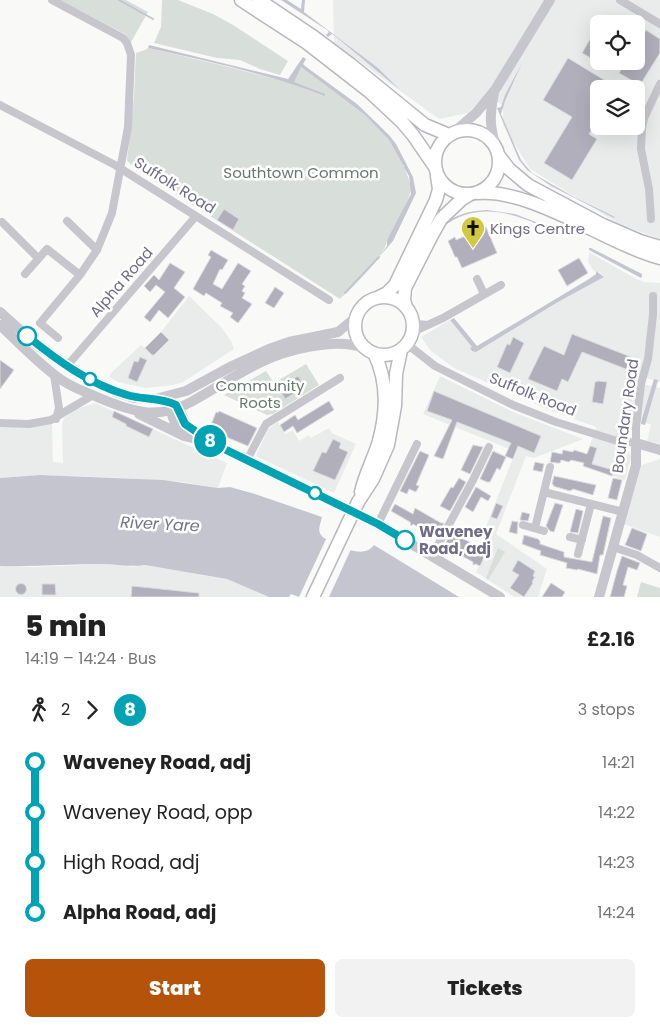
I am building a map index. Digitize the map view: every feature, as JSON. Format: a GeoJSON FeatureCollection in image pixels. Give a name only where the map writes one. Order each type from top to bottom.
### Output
{"type":"FeatureCollection","features":[{"type":"Feature","properties":{"kind":"main road"},"geometry":{"type":"LineString","coordinates":[[241,0],[307,43],[370,92],[414,135],[443,184],[450,190],[459,194],[492,192],[528,202],[611,239],[660,258]]}},
{"type":"Feature","properties":{"kind":"main road"},"geometry":{"type":"LineString","coordinates":[[258,0],[314,37],[350,64],[424,125],[452,134]]}},
{"type":"Feature","properties":{"kind":"main road"},"geometry":{"type":"LineString","coordinates":[[358,502],[365,476],[379,442],[383,422],[385,392],[382,374],[369,351],[356,334],[355,318],[364,304],[391,290],[395,285],[432,210],[439,189],[434,158],[442,141],[452,134],[470,130],[478,132],[486,136],[509,169],[528,185],[569,209],[640,241],[660,247]]}},
{"type":"Feature","properties":{"kind":"main road"},"geometry":{"type":"LineString","coordinates":[[314,597],[358,502],[373,479],[388,445],[394,414],[396,374],[401,350],[410,338],[412,319],[404,300],[405,288],[441,219],[461,200],[485,189],[492,183],[497,175],[499,165],[498,152]]}},
{"type":"Feature","properties":{"kind":"main road"},"geometry":{"type":"LineString","coordinates":[[379,297],[389,297],[398,300],[406,307]]}},
{"type":"Feature","properties":{"kind":"main road"},"geometry":{"type":"LineString","coordinates":[[369,351],[388,355],[401,350]]}},
{"type":"Feature","properties":{"kind":"street"},"geometry":{"type":"LineString","coordinates":[[52,0],[123,38],[130,48],[131,55],[128,127],[112,213],[97,250],[80,275],[40,323],[58,338]]}},
{"type":"Feature","properties":{"kind":"street"},"geometry":{"type":"LineString","coordinates":[[452,134],[476,113],[495,90],[550,0]]}},
{"type":"Feature","properties":{"kind":"street"},"geometry":{"type":"LineString","coordinates":[[620,0],[660,24]]}},
{"type":"Feature","properties":{"kind":"street"},"geometry":{"type":"LineString","coordinates":[[651,219],[649,189],[641,149],[642,128],[644,118],[660,84]]}},
{"type":"Feature","properties":{"kind":"street"},"geometry":{"type":"LineString","coordinates":[[495,90],[490,111],[490,125],[498,152]]}},
{"type":"Feature","properties":{"kind":"street","name":"Suffolk Road"},"geometry":{"type":"LineString","coordinates":[[0,106],[121,168],[329,300]]}},
{"type":"Feature","properties":{"kind":"street","name":"Alpha Road"},"geometry":{"type":"LineString","coordinates":[[67,366],[196,216]]}},
{"type":"Feature","properties":{"kind":"street"},"geometry":{"type":"LineString","coordinates":[[67,221],[97,250]]}},
{"type":"Feature","properties":{"kind":"street"},"geometry":{"type":"LineString","coordinates":[[2,222],[38,258]]}},
{"type":"Feature","properties":{"kind":"street"},"geometry":{"type":"LineString","coordinates":[[25,274],[46,249],[80,275]]}},
{"type":"Feature","properties":{"kind":"street"},"geometry":{"type":"LineString","coordinates":[[476,279],[484,294]]}},
{"type":"Feature","properties":{"kind":"street"},"geometry":{"type":"LineString","coordinates":[[410,338],[419,329],[501,285]]}},
{"type":"Feature","properties":{"kind":"street","name":"Boundary Road"},"geometry":{"type":"LineString","coordinates":[[599,597],[636,465],[636,428],[641,384],[648,359],[653,315],[653,296]]}},
{"type":"Feature","properties":{"kind":"street"},"geometry":{"type":"LineString","coordinates":[[0,312],[32,341],[89,379],[118,393],[134,398],[156,399],[186,391],[249,357],[289,342],[338,332],[355,318]]}},
{"type":"Feature","properties":{"kind":"street"},"geometry":{"type":"LineString","coordinates":[[412,319],[418,324],[429,325]]}},
{"type":"Feature","properties":{"kind":"street"},"geometry":{"type":"LineString","coordinates":[[0,324],[54,375],[70,385],[184,436],[214,444]]}},
{"type":"Feature","properties":{"kind":"street","name":"Suffolk Road"},"geometry":{"type":"LineString","coordinates":[[410,338],[412,348],[443,371],[531,413],[614,440],[636,443],[660,450]]}},
{"type":"Feature","properties":{"kind":"street"},"geometry":{"type":"LineString","coordinates":[[134,412],[153,413],[174,408],[240,372],[289,350],[343,343],[369,351]]}},
{"type":"Feature","properties":{"kind":"street"},"geometry":{"type":"LineString","coordinates":[[54,375],[59,408],[56,419]]}},
{"type":"Feature","properties":{"kind":"street"},"geometry":{"type":"LineString","coordinates":[[247,460],[266,424],[333,388],[340,378]]}},
{"type":"Feature","properties":{"kind":"street"},"geometry":{"type":"LineString","coordinates":[[186,391],[171,415],[177,426],[201,441]]}},
{"type":"Feature","properties":{"kind":"street"},"geometry":{"type":"LineString","coordinates":[[0,423],[44,422],[56,419],[92,395]]}},
{"type":"Feature","properties":{"kind":"street"},"geometry":{"type":"LineString","coordinates":[[156,399],[174,408],[185,424],[214,444],[378,524],[500,597]]}},
{"type":"Feature","properties":{"kind":"street"},"geometry":{"type":"LineString","coordinates":[[378,524],[417,445]]}},
{"type":"Feature","properties":{"kind":"street"},"geometry":{"type":"LineString","coordinates":[[432,556],[489,447]]}},
{"type":"Feature","properties":{"kind":"street"},"geometry":{"type":"LineString","coordinates":[[534,528],[550,468]]}},
{"type":"Feature","properties":{"kind":"street"},"geometry":{"type":"LineString","coordinates":[[544,492],[623,512]]}},
{"type":"Feature","properties":{"kind":"street"},"geometry":{"type":"LineString","coordinates":[[578,554],[592,504]]}},
{"type":"Feature","properties":{"kind":"street"},"geometry":{"type":"LineString","coordinates":[[522,525],[544,531]]}},
{"type":"Feature","properties":{"kind":"street"},"geometry":{"type":"LineString","coordinates":[[570,537],[582,540]]}},
{"type":"Feature","properties":{"kind":"street"},"geometry":{"type":"LineString","coordinates":[[613,547],[637,555],[660,568]]}},
{"type":"Feature","properties":{"kind":"shaded area"},"geometry":{"type":"Polygon","coordinates":[[[333,0],[660,0],[660,239],[619,224],[530,169],[503,125],[503,105],[485,95],[468,113],[439,119],[334,43],[333,0]]]}},
{"type":"Feature","properties":{"kind":"shaded area"},"geometry":{"type":"Polygon","coordinates":[[[589,252],[636,279],[644,282],[660,283],[660,382],[636,375],[635,382],[660,388],[660,444],[647,441],[651,424],[625,420],[621,435],[631,457],[625,480],[583,466],[596,427],[549,410],[454,368],[431,351],[421,337],[450,320],[476,352],[558,302],[604,277],[599,272],[594,271],[588,262],[589,252]]]}},
{"type":"Feature","properties":{"kind":"shaded area"},"geometry":{"type":"Polygon","coordinates":[[[189,296],[222,328],[234,349],[183,382],[173,385],[145,388],[118,382],[109,377],[141,345],[145,348],[161,332],[189,296]]]}},
{"type":"Feature","properties":{"kind":"shaded area"},"geometry":{"type":"Polygon","coordinates":[[[440,376],[513,412],[583,439],[534,458],[526,456],[496,534],[547,569],[538,597],[514,597],[476,572],[479,566],[477,565],[485,551],[482,548],[488,537],[483,534],[517,452],[423,414],[440,376]]]}},
{"type":"Feature","properties":{"kind":"shaded area"},"geometry":{"type":"Polygon","coordinates":[[[95,403],[227,463],[218,488],[182,482],[121,478],[40,475],[0,478],[0,426],[52,424],[53,462],[63,463],[62,426],[64,418],[77,409],[95,403]]]}},
{"type":"Feature","properties":{"kind":"shaded area"},"geometry":{"type":"Polygon","coordinates":[[[278,422],[285,434],[293,430],[299,441],[309,435],[311,438],[329,428],[332,433],[356,444],[334,493],[256,456],[268,429],[278,422]]]}},
{"type":"Feature","properties":{"kind":"shaded area"},"geometry":{"type":"Polygon","coordinates":[[[660,459],[660,537],[624,524],[639,466],[660,459]]]}},
{"type":"Feature","properties":{"kind":"shaded area"},"geometry":{"type":"Polygon","coordinates":[[[106,564],[133,567],[145,565],[227,579],[269,597],[0,597],[0,566],[34,567],[106,564]]]}},
{"type":"Feature","properties":{"kind":"green space"},"geometry":{"type":"Polygon","coordinates":[[[60,0],[126,0],[148,12],[131,42],[125,34],[60,0]]]}},
{"type":"Feature","properties":{"kind":"green space"},"geometry":{"type":"Polygon","coordinates":[[[162,0],[178,0],[213,14],[288,61],[280,75],[240,60],[217,58],[154,43],[161,27],[162,0]]]}},
{"type":"Feature","properties":{"kind":"green space","name":"Southtown Common"},"geometry":{"type":"Polygon","coordinates":[[[148,48],[291,83],[301,67],[365,115],[389,140],[403,165],[405,165],[411,188],[410,192],[381,254],[368,271],[340,299],[166,188],[161,181],[157,183],[128,162],[136,53],[148,48]]]}},
{"type":"Feature","properties":{"kind":"green space","name":"Community Roots"},"geometry":{"type":"Polygon","coordinates":[[[306,364],[319,385],[273,414],[267,415],[224,395],[266,371],[274,383],[306,364]]]}},
{"type":"Feature","properties":{"kind":"green space"},"geometry":{"type":"Polygon","coordinates":[[[498,548],[505,552],[488,580],[486,578],[498,548]]]}},
{"type":"Feature","properties":{"kind":"green space"},"geometry":{"type":"Polygon","coordinates":[[[641,582],[660,588],[660,597],[637,597],[641,582]]]}},
{"type":"Feature","properties":{"kind":"water"},"geometry":{"type":"Polygon","coordinates":[[[281,0],[287,0],[301,9],[302,0],[305,0],[304,12],[378,68],[400,90],[335,36],[332,34],[328,37],[326,35],[329,32],[327,30],[281,0]]]}},
{"type":"Feature","properties":{"kind":"water"},"geometry":{"type":"Polygon","coordinates":[[[149,45],[288,79],[303,57],[306,59],[303,64],[305,66],[357,104],[389,135],[396,144],[413,177],[416,193],[393,241],[379,257],[387,246],[387,240],[411,194],[409,176],[404,167],[405,165],[403,165],[389,140],[365,115],[301,67],[294,82],[325,94],[325,96],[260,75],[148,48],[149,45]]]}},
{"type":"Feature","properties":{"kind":"water"},"geometry":{"type":"Polygon","coordinates":[[[522,63],[501,114],[521,160],[532,173],[614,218],[551,186],[527,170],[519,160],[497,108],[501,107],[505,95],[522,63]]]}},
{"type":"Feature","properties":{"kind":"water"},"geometry":{"type":"Polygon","coordinates":[[[487,210],[515,214],[554,229],[543,227],[513,215],[492,212],[472,213],[442,226],[463,214],[487,210]]]}},
{"type":"Feature","properties":{"kind":"water"},"geometry":{"type":"Polygon","coordinates":[[[591,248],[642,274],[641,278],[589,250],[591,248]]]}},
{"type":"Feature","properties":{"kind":"water"},"geometry":{"type":"Polygon","coordinates":[[[596,271],[604,277],[558,302],[476,352],[472,351],[470,348],[472,347],[450,320],[454,318],[477,346],[589,279],[596,274],[596,271]]]}},
{"type":"Feature","properties":{"kind":"water"},"geometry":{"type":"Polygon","coordinates":[[[654,379],[658,380],[645,425],[641,424],[654,379]]]}},
{"type":"Feature","properties":{"kind":"water","name":"River Yare"},"geometry":{"type":"Polygon","coordinates":[[[40,475],[163,480],[218,488],[230,487],[255,494],[322,517],[319,531],[324,538],[350,550],[363,552],[369,550],[374,545],[459,597],[299,597],[291,594],[289,597],[269,597],[227,579],[145,565],[0,566],[0,478],[40,475]]]}},
{"type":"Feature","properties":{"kind":"pier"},"geometry":{"type":"Polygon","coordinates":[[[327,537],[352,547],[329,597],[299,597],[327,537]]]}},
{"type":"Feature","properties":{"kind":"building"},"geometry":{"type":"Polygon","coordinates":[[[646,30],[660,39],[660,53],[643,80],[631,80],[619,73],[621,70],[645,70],[646,30]]]}},
{"type":"Feature","properties":{"kind":"building"},"geometry":{"type":"Polygon","coordinates":[[[590,39],[590,58],[582,53],[590,39]]]}},
{"type":"Feature","properties":{"kind":"building"},"geometry":{"type":"Polygon","coordinates":[[[568,58],[604,80],[590,80],[589,134],[597,139],[572,180],[544,163],[572,117],[543,100],[568,58]]]}},
{"type":"Feature","properties":{"kind":"building"},"geometry":{"type":"Polygon","coordinates":[[[224,209],[239,219],[233,230],[217,220],[224,209]]]}},
{"type":"Feature","properties":{"kind":"building","name":"Kings Centre"},"geometry":{"type":"Polygon","coordinates":[[[486,227],[497,253],[462,268],[448,241],[455,237],[456,240],[486,227]]]}},
{"type":"Feature","properties":{"kind":"building"},"geometry":{"type":"Polygon","coordinates":[[[211,250],[228,260],[222,270],[220,269],[213,284],[222,289],[238,263],[251,271],[242,284],[245,286],[242,291],[245,293],[242,298],[252,304],[238,323],[230,317],[233,313],[220,306],[222,303],[206,293],[204,296],[193,289],[211,257],[208,255],[211,250]]]}},
{"type":"Feature","properties":{"kind":"building"},"geometry":{"type":"Polygon","coordinates":[[[579,258],[588,273],[567,286],[558,270],[579,258]]]}},
{"type":"Feature","properties":{"kind":"building"},"geometry":{"type":"Polygon","coordinates":[[[170,263],[185,272],[174,288],[185,297],[168,318],[159,310],[150,322],[144,317],[165,292],[156,285],[150,292],[144,286],[154,275],[159,280],[170,263]]]}},
{"type":"Feature","properties":{"kind":"building"},"geometry":{"type":"Polygon","coordinates":[[[275,287],[284,293],[274,308],[265,303],[275,287]]]}},
{"type":"Feature","properties":{"kind":"building"},"geometry":{"type":"Polygon","coordinates":[[[161,332],[169,340],[152,355],[145,348],[161,332]]]}},
{"type":"Feature","properties":{"kind":"building"},"geometry":{"type":"Polygon","coordinates":[[[572,334],[631,357],[626,369],[582,352],[568,382],[562,379],[557,391],[528,379],[544,346],[564,355],[572,334]]]}},
{"type":"Feature","properties":{"kind":"building"},"geometry":{"type":"Polygon","coordinates":[[[513,337],[524,343],[510,373],[497,367],[507,344],[510,345],[513,337]]]}},
{"type":"Feature","properties":{"kind":"building"},"geometry":{"type":"Polygon","coordinates":[[[140,357],[147,360],[137,382],[128,378],[134,361],[138,362],[140,357]]]}},
{"type":"Feature","properties":{"kind":"building"},"geometry":{"type":"Polygon","coordinates":[[[0,360],[14,370],[0,389],[0,360]]]}},
{"type":"Feature","properties":{"kind":"building"},"geometry":{"type":"Polygon","coordinates":[[[298,376],[305,387],[285,399],[279,388],[298,376]]]}},
{"type":"Feature","properties":{"kind":"building"},"geometry":{"type":"Polygon","coordinates":[[[595,382],[607,382],[603,404],[592,402],[595,382]]]}},
{"type":"Feature","properties":{"kind":"building"},"geometry":{"type":"Polygon","coordinates":[[[434,391],[541,436],[534,453],[518,446],[513,459],[505,456],[511,443],[457,422],[443,459],[434,456],[452,420],[427,411],[434,391]]]}},
{"type":"Feature","properties":{"kind":"building"},"geometry":{"type":"Polygon","coordinates":[[[329,401],[334,410],[297,433],[293,426],[284,432],[280,425],[295,415],[298,420],[329,401]]]}},
{"type":"Feature","properties":{"kind":"building"},"geometry":{"type":"Polygon","coordinates":[[[114,411],[153,429],[149,437],[112,417],[114,411]]]}},
{"type":"Feature","properties":{"kind":"building"},"geometry":{"type":"Polygon","coordinates":[[[219,411],[257,428],[248,446],[209,430],[216,412],[218,413],[219,411]]]}},
{"type":"Feature","properties":{"kind":"building"},"geometry":{"type":"Polygon","coordinates":[[[333,439],[341,443],[339,448],[348,452],[335,480],[313,471],[322,452],[326,453],[333,439]]]}},
{"type":"Feature","properties":{"kind":"building"},"geometry":{"type":"Polygon","coordinates":[[[473,445],[483,447],[470,474],[461,470],[473,445]]]}},
{"type":"Feature","properties":{"kind":"building"},"geometry":{"type":"Polygon","coordinates":[[[590,446],[597,448],[592,464],[613,470],[612,476],[583,466],[584,463],[571,460],[569,462],[561,460],[560,463],[550,462],[552,452],[562,454],[563,450],[573,452],[574,450],[587,454],[590,446]]]}},
{"type":"Feature","properties":{"kind":"building"},"geometry":{"type":"Polygon","coordinates":[[[420,451],[429,455],[416,485],[419,486],[416,492],[409,489],[407,494],[400,491],[420,451]]]}},
{"type":"Feature","properties":{"kind":"building"},"geometry":{"type":"Polygon","coordinates":[[[493,451],[506,457],[500,470],[497,468],[490,482],[487,482],[480,479],[493,451]]]}},
{"type":"Feature","properties":{"kind":"building"},"geometry":{"type":"Polygon","coordinates":[[[535,462],[544,464],[542,472],[533,470],[535,462]]]}},
{"type":"Feature","properties":{"kind":"building"},"geometry":{"type":"Polygon","coordinates":[[[554,476],[596,485],[593,495],[553,486],[554,476]]]}},
{"type":"Feature","properties":{"kind":"building"},"geometry":{"type":"Polygon","coordinates":[[[459,478],[466,482],[450,511],[440,506],[451,487],[453,488],[459,478]]]}},
{"type":"Feature","properties":{"kind":"building"},"geometry":{"type":"Polygon","coordinates":[[[613,478],[622,480],[617,500],[608,498],[613,478]]]}},
{"type":"Feature","properties":{"kind":"building"},"geometry":{"type":"Polygon","coordinates":[[[476,487],[491,496],[488,501],[481,497],[473,512],[465,507],[476,487]]]}},
{"type":"Feature","properties":{"kind":"building"},"geometry":{"type":"Polygon","coordinates":[[[496,503],[503,506],[497,519],[491,517],[496,503]]]}},
{"type":"Feature","properties":{"kind":"building"},"geometry":{"type":"Polygon","coordinates":[[[555,503],[563,505],[554,532],[550,531],[546,526],[555,503]]]}},
{"type":"Feature","properties":{"kind":"building"},"geometry":{"type":"Polygon","coordinates":[[[395,504],[413,514],[415,508],[444,523],[436,538],[413,524],[411,526],[410,522],[391,511],[395,504]]]}},
{"type":"Feature","properties":{"kind":"building"},"geometry":{"type":"Polygon","coordinates":[[[576,509],[583,511],[578,533],[570,532],[576,509]]]}},
{"type":"Feature","properties":{"kind":"building"},"geometry":{"type":"Polygon","coordinates":[[[522,512],[530,514],[528,521],[520,520],[522,512]]]}},
{"type":"Feature","properties":{"kind":"building"},"geometry":{"type":"Polygon","coordinates":[[[603,516],[611,518],[603,555],[600,555],[597,574],[566,568],[567,563],[540,555],[541,551],[522,544],[524,535],[538,539],[540,544],[564,552],[564,557],[592,562],[603,516]]]}},
{"type":"Feature","properties":{"kind":"building"},"geometry":{"type":"Polygon","coordinates":[[[512,521],[518,522],[517,534],[509,532],[512,521]]]}},
{"type":"Feature","properties":{"kind":"building"},"geometry":{"type":"Polygon","coordinates":[[[454,528],[452,533],[487,551],[480,566],[473,565],[473,562],[455,552],[453,553],[452,550],[444,546],[454,528]]]}},
{"type":"Feature","properties":{"kind":"building"},"geometry":{"type":"Polygon","coordinates":[[[632,528],[647,534],[641,551],[625,545],[632,528]]]}},
{"type":"Feature","properties":{"kind":"building"},"geometry":{"type":"Polygon","coordinates":[[[622,556],[640,563],[637,570],[628,567],[623,585],[627,586],[624,597],[610,597],[617,571],[622,556]]]}},
{"type":"Feature","properties":{"kind":"building"},"geometry":{"type":"Polygon","coordinates":[[[518,560],[535,571],[533,583],[524,597],[510,588],[519,575],[512,571],[518,560]]]}},
{"type":"Feature","properties":{"kind":"building"},"geometry":{"type":"Polygon","coordinates":[[[551,583],[565,592],[562,597],[542,597],[551,583]]]}},
{"type":"Feature","properties":{"kind":"building"},"geometry":{"type":"Polygon","coordinates":[[[19,584],[23,584],[26,589],[25,593],[19,594],[16,591],[16,587],[19,584]]]}},
{"type":"Feature","properties":{"kind":"building"},"geometry":{"type":"Polygon","coordinates":[[[42,584],[55,584],[56,595],[42,595],[42,584]]]}},
{"type":"Feature","properties":{"kind":"building"},"geometry":{"type":"Polygon","coordinates":[[[132,586],[199,593],[199,597],[131,597],[132,586]]]}},
{"type":"Feature","properties":{"kind":"waterway"},"geometry":{"type":"LineString","coordinates":[[119,0],[153,19]]}},
{"type":"Feature","properties":{"kind":"waterway"},"geometry":{"type":"LineString","coordinates":[[345,293],[379,257]]}},
{"type":"Feature","properties":{"kind":"bus line","name":"8"},"geometry":{"type":"LineString","coordinates":[[27,336],[67,366],[106,388],[134,398],[156,399],[176,405],[181,412],[185,424],[214,444],[378,524],[405,540]]}},
{"type":"Feature","properties":{"kind":"place","name":"Kings Centre"},"geometry":{"type":"Point","coordinates":[473,249]}},
{"type":"Feature","properties":{"kind":"place","name":"Waveney Road, adj"},"geometry":{"type":"Point","coordinates":[405,540]}}]}
